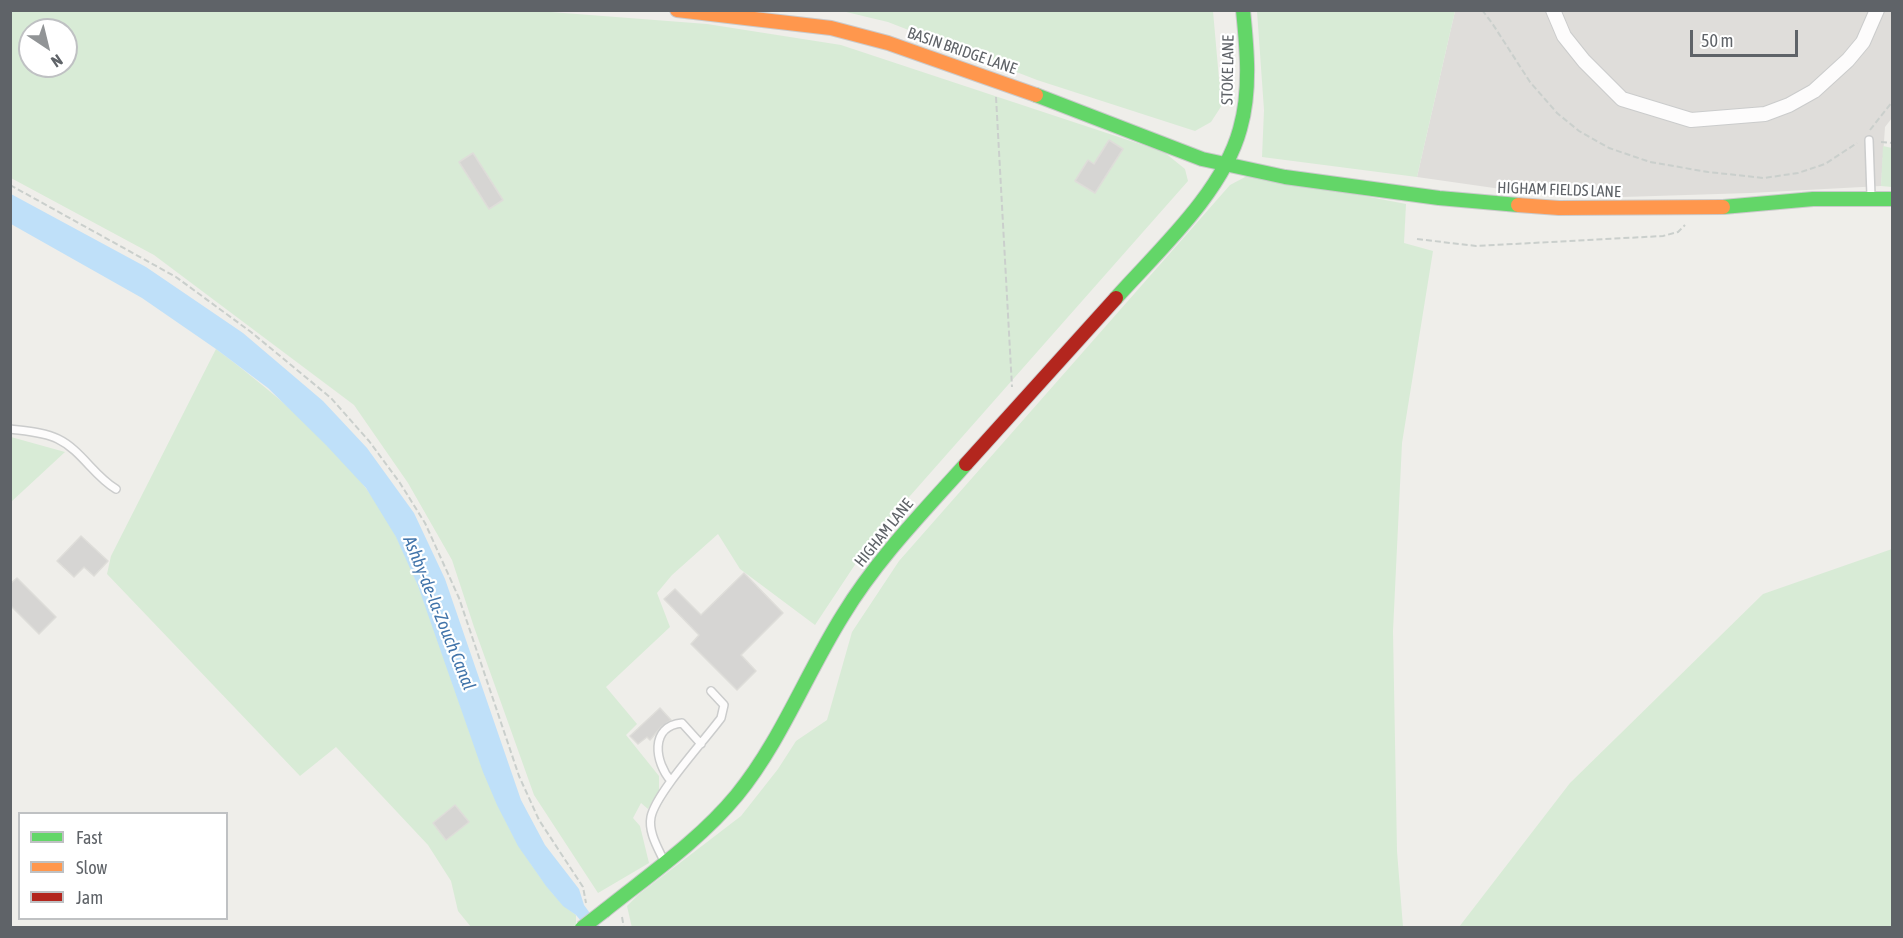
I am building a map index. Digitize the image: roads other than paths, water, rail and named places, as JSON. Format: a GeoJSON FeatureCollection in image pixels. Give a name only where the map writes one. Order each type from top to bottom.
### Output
{"type":"FeatureCollection","features":[{"type":"Feature","properties":{"kind":"street","name":"BASIN BRIDGE LANE"},"geometry":{"type":"LineString","coordinates":[[677,10],[831,28],[888,43],[995,79],[1202,159],[1226,164]]}},
{"type":"Feature","properties":{"kind":"street","name":"STOKE LANE"},"geometry":{"type":"LineString","coordinates":[[1226,164],[1242,122],[1246,92],[1247,48],[1243,10]]}},
{"type":"Feature","properties":{"kind":"street"},"geometry":{"type":"LineString","coordinates":[[1553,10],[1564,36],[1584,61],[1622,99],[1691,120],[1765,114],[1789,105],[1814,91],[1848,60],[1863,42],[1877,10]]}},
{"type":"Feature","properties":{"kind":"street","name":"HIGHAM FIELDS LANE"},"geometry":{"type":"LineString","coordinates":[[1226,164],[1285,177],[1439,198],[1559,208],[1689,207],[1813,199],[1893,199]]}},
{"type":"Feature","properties":{"kind":"street","name":"HIGHAM LANE"},"geometry":{"type":"LineString","coordinates":[[582,927],[698,835],[737,795],[771,746],[843,614],[887,552],[1192,213],[1226,164]]}},
{"type":"Feature","properties":{"kind":"lane"},"geometry":{"type":"LineString","coordinates":[[1869,140],[1871,199]]}},
{"type":"Feature","properties":{"kind":"lane"},"geometry":{"type":"LineString","coordinates":[[10,429],[51,436],[64,442],[102,480],[116,489]]}},
{"type":"Feature","properties":{"kind":"lane"},"geometry":{"type":"LineString","coordinates":[[665,863],[651,829],[651,817],[656,804],[671,781],[724,712],[722,700],[711,691]]}},
{"type":"Feature","properties":{"kind":"lane"},"geometry":{"type":"LineString","coordinates":[[671,781],[661,768],[658,756],[658,744],[666,730],[670,726],[682,723],[701,744]]}},
{"type":"Feature","properties":{"kind":"water","name":"Ashby-de-la-Zouch Canal"},"geometry":{"type":"Polygon","coordinates":[[[11,194],[146,267],[243,333],[323,401],[367,448],[414,513],[445,579],[521,800],[545,845],[579,889],[584,905],[600,927],[586,927],[576,915],[563,906],[518,846],[483,772],[418,586],[396,537],[366,488],[268,388],[216,349],[142,298],[11,224],[11,194]]]}}]}
